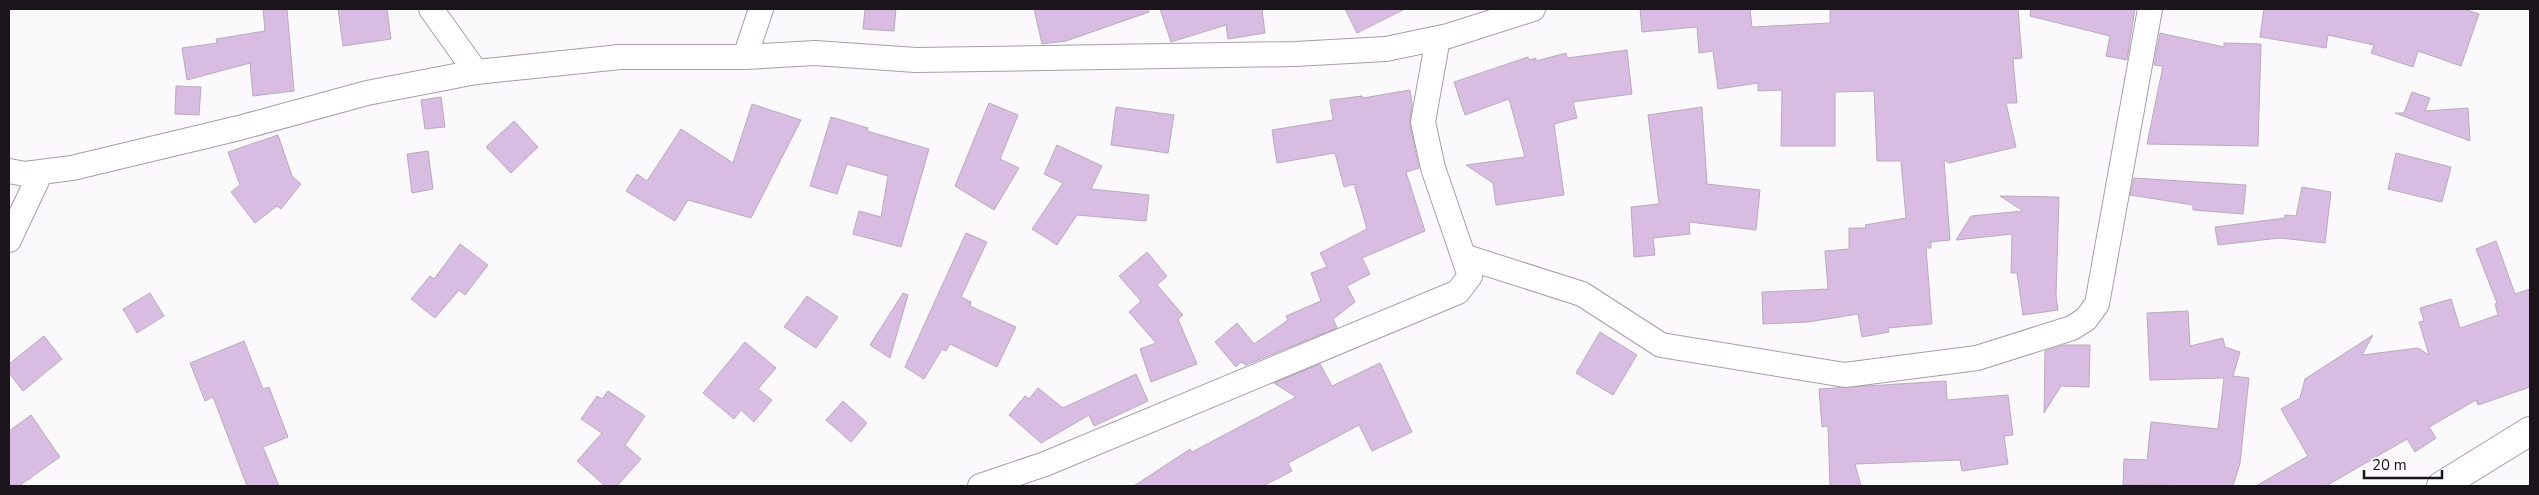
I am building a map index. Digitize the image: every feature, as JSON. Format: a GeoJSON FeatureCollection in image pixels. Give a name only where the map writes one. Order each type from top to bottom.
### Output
{"type":"FeatureCollection","features":[{"type":"Feature","properties":{"kind":"main road"},"geometry":{"type":"LineString","coordinates":[[2441,486],[2530,431]]}},
{"type":"Feature","properties":{"kind":"street"},"geometry":{"type":"LineString","coordinates":[[431,9],[476,72]]}},
{"type":"Feature","properties":{"kind":"street"},"geometry":{"type":"LineString","coordinates":[[745,57],[761,9]]}},
{"type":"Feature","properties":{"kind":"street"},"geometry":{"type":"LineString","coordinates":[[9,171],[25,174],[72,168],[240,128],[367,93],[476,72],[620,57],[745,57],[815,52],[916,60],[1295,54],[1386,49],[1438,38],[1533,9]]}},
{"type":"Feature","properties":{"kind":"street"},"geometry":{"type":"LineString","coordinates":[[1463,256],[1582,294],[1661,345],[1844,375],[1977,358],[2072,328],[2086,319],[2097,304],[2150,9]]}},
{"type":"Feature","properties":{"kind":"street"},"geometry":{"type":"LineString","coordinates":[[980,486],[1045,464],[1443,300],[1458,292],[1470,276],[1433,168],[1423,122],[1438,38]]}},
{"type":"Feature","properties":{"kind":"street"},"geometry":{"type":"LineString","coordinates":[[9,240],[42,172]]}},
{"type":"Feature","properties":{"kind":"building"},"geometry":{"type":"Polygon","coordinates":[[[263,9],[287,9],[294,91],[253,96],[250,63],[187,80],[182,48],[217,43],[216,39],[265,31],[263,9]]]}},
{"type":"Feature","properties":{"kind":"building"},"geometry":{"type":"Polygon","coordinates":[[[338,9],[387,9],[391,39],[343,46],[338,9]]]}},
{"type":"Feature","properties":{"kind":"building"},"geometry":{"type":"Polygon","coordinates":[[[865,9],[896,9],[894,31],[863,29],[865,9]]]}},
{"type":"Feature","properties":{"kind":"building"},"geometry":{"type":"Polygon","coordinates":[[[1034,9],[1148,9],[1149,12],[1066,41],[1042,44],[1034,9]]]}},
{"type":"Feature","properties":{"kind":"building"},"geometry":{"type":"Polygon","coordinates":[[[1160,9],[1262,9],[1265,33],[1228,39],[1226,25],[1171,42],[1160,9]]]}},
{"type":"Feature","properties":{"kind":"building"},"geometry":{"type":"Polygon","coordinates":[[[1345,9],[1405,9],[1357,33],[1345,9]]]}},
{"type":"Feature","properties":{"kind":"building"},"geometry":{"type":"Polygon","coordinates":[[[1640,9],[1750,9],[1752,27],[1830,23],[1830,9],[2018,9],[2022,58],[2013,59],[2017,103],[2006,103],[2016,147],[1949,163],[1944,160],[1950,240],[1931,242],[1931,248],[1926,248],[1932,324],[1888,328],[1889,332],[1862,337],[1858,314],[1808,322],[1763,324],[1762,292],[1828,289],[1825,251],[1849,249],[1849,228],[1866,228],[1865,225],[1906,218],[1901,161],[1877,161],[1874,91],[1835,92],[1835,146],[1781,146],[1782,90],[1758,91],[1758,83],[1718,89],[1713,51],[1699,53],[1697,27],[1642,32],[1640,9]]]}},
{"type":"Feature","properties":{"kind":"building"},"geometry":{"type":"Polygon","coordinates":[[[2031,9],[2135,9],[2127,60],[2106,56],[2110,36],[2030,16],[2031,9]]]}},
{"type":"Feature","properties":{"kind":"building"},"geometry":{"type":"Polygon","coordinates":[[[2264,9],[2464,9],[2479,14],[2461,66],[2418,51],[2413,67],[2371,53],[2374,45],[2328,35],[2326,48],[2260,37],[2264,9]]]}},
{"type":"Feature","properties":{"kind":"building"},"geometry":{"type":"Polygon","coordinates":[[[2160,33],[2224,47],[2224,43],[2261,44],[2258,146],[2147,144],[2163,66],[2154,65],[2160,33]]]}},
{"type":"Feature","properties":{"kind":"building"},"geometry":{"type":"Polygon","coordinates":[[[1627,50],[1632,94],[1573,102],[1577,118],[1554,124],[1564,195],[1496,205],[1493,183],[1466,165],[1525,157],[1509,99],[1465,115],[1454,82],[1528,57],[1529,60],[1536,58],[1536,61],[1566,53],[1567,58],[1627,50]]]}},
{"type":"Feature","properties":{"kind":"building"},"geometry":{"type":"Polygon","coordinates":[[[176,86],[201,87],[199,115],[175,114],[176,86]]]}},
{"type":"Feature","properties":{"kind":"building"},"geometry":{"type":"Polygon","coordinates":[[[1410,90],[1412,104],[1410,125],[1419,168],[1406,172],[1425,231],[1362,258],[1370,274],[1347,286],[1355,302],[1333,319],[1337,328],[1246,365],[1241,362],[1236,367],[1215,342],[1237,323],[1254,344],[1288,320],[1286,316],[1321,301],[1311,273],[1327,267],[1320,253],[1367,229],[1354,184],[1344,187],[1335,153],[1277,163],[1272,130],[1333,120],[1330,100],[1362,96],[1363,98],[1410,90]]]}},
{"type":"Feature","properties":{"kind":"building"},"geometry":{"type":"Polygon","coordinates":[[[2412,92],[2430,98],[2425,111],[2468,108],[2470,141],[2395,113],[2404,113],[2412,92]]]}},
{"type":"Feature","properties":{"kind":"building"},"geometry":{"type":"Polygon","coordinates":[[[441,97],[445,127],[425,129],[421,100],[441,97]]]}},
{"type":"Feature","properties":{"kind":"building"},"geometry":{"type":"Polygon","coordinates":[[[989,103],[1018,115],[1000,159],[1019,168],[994,210],[955,186],[989,103]]]}},
{"type":"Feature","properties":{"kind":"building"},"geometry":{"type":"Polygon","coordinates":[[[752,104],[801,120],[751,218],[688,200],[675,221],[626,191],[637,174],[647,181],[681,129],[733,163],[752,104]]]}},
{"type":"Feature","properties":{"kind":"building"},"geometry":{"type":"Polygon","coordinates":[[[1116,107],[1174,115],[1168,153],[1111,145],[1116,107]]]}},
{"type":"Feature","properties":{"kind":"building"},"geometry":{"type":"Polygon","coordinates":[[[1702,107],[1707,184],[1760,190],[1756,230],[1689,222],[1690,234],[1653,238],[1655,255],[1634,257],[1631,207],[1659,204],[1648,115],[1702,107]]]}},
{"type":"Feature","properties":{"kind":"building"},"geometry":{"type":"Polygon","coordinates":[[[831,117],[868,128],[867,131],[929,149],[901,247],[853,234],[859,211],[881,217],[888,176],[847,164],[837,194],[810,186],[831,117]]]}},
{"type":"Feature","properties":{"kind":"building"},"geometry":{"type":"Polygon","coordinates":[[[514,121],[538,147],[511,173],[486,147],[514,121]]]}},
{"type":"Feature","properties":{"kind":"building"},"geometry":{"type":"Polygon","coordinates":[[[278,135],[292,176],[301,184],[281,209],[277,206],[255,223],[231,192],[240,185],[228,152],[278,135]]]}},
{"type":"Feature","properties":{"kind":"building"},"geometry":{"type":"Polygon","coordinates":[[[1057,145],[1102,166],[1091,189],[1149,195],[1146,221],[1077,215],[1057,245],[1032,229],[1063,183],[1044,174],[1057,145]]]}},
{"type":"Feature","properties":{"kind":"building"},"geometry":{"type":"Polygon","coordinates":[[[428,151],[433,189],[412,193],[407,154],[428,151]]]}},
{"type":"Feature","properties":{"kind":"building"},"geometry":{"type":"Polygon","coordinates":[[[2396,153],[2451,167],[2442,202],[2388,189],[2396,153]]]}},
{"type":"Feature","properties":{"kind":"building"},"geometry":{"type":"Polygon","coordinates":[[[2134,178],[2246,185],[2243,214],[2193,210],[2193,205],[2130,195],[2134,178]]]}},
{"type":"Feature","properties":{"kind":"building"},"geometry":{"type":"Polygon","coordinates":[[[2302,187],[2331,192],[2325,243],[2280,238],[2218,245],[2215,227],[2285,218],[2285,215],[2296,216],[2302,187]]]}},
{"type":"Feature","properties":{"kind":"building"},"geometry":{"type":"Polygon","coordinates":[[[2000,196],[2059,197],[2056,295],[2058,310],[2023,315],[2017,273],[2011,273],[2012,234],[1956,240],[1971,216],[2023,211],[2000,196]]]}},
{"type":"Feature","properties":{"kind":"building"},"geometry":{"type":"Polygon","coordinates":[[[966,233],[987,242],[961,297],[971,302],[970,306],[1016,327],[997,367],[950,344],[946,351],[942,349],[924,379],[905,367],[966,233]]]}},
{"type":"Feature","properties":{"kind":"building"},"geometry":{"type":"Polygon","coordinates":[[[2496,241],[2515,294],[2530,289],[2530,387],[2478,405],[2476,400],[2429,427],[2436,438],[2415,452],[2407,439],[2326,486],[2256,486],[2308,456],[2281,409],[2300,398],[2305,379],[2373,335],[2362,355],[2418,348],[2429,355],[2419,322],[2424,321],[2420,308],[2451,299],[2460,328],[2498,315],[2495,304],[2497,303],[2476,249],[2496,241]]]}},
{"type":"Feature","properties":{"kind":"building"},"geometry":{"type":"Polygon","coordinates":[[[460,244],[488,265],[465,295],[459,290],[435,318],[411,299],[430,276],[434,279],[460,244]]]}},
{"type":"Feature","properties":{"kind":"building"},"geometry":{"type":"Polygon","coordinates":[[[1147,252],[1167,276],[1157,285],[1183,315],[1178,319],[1197,364],[1151,382],[1140,349],[1156,343],[1129,312],[1141,301],[1119,276],[1147,252]]]}},
{"type":"Feature","properties":{"kind":"building"},"geometry":{"type":"Polygon","coordinates":[[[150,293],[164,316],[137,333],[123,309],[150,293]]]}},
{"type":"Feature","properties":{"kind":"building"},"geometry":{"type":"Polygon","coordinates":[[[903,293],[908,295],[890,358],[870,345],[903,293]]]}},
{"type":"Feature","properties":{"kind":"building"},"geometry":{"type":"Polygon","coordinates":[[[807,296],[838,317],[816,348],[784,327],[807,296]]]}},
{"type":"Feature","properties":{"kind":"building"},"geometry":{"type":"Polygon","coordinates":[[[2188,311],[2190,346],[2223,338],[2225,347],[2240,352],[2233,376],[2249,378],[2240,463],[2233,486],[2123,485],[2124,459],[2147,460],[2151,422],[2218,429],[2224,378],[2150,380],[2147,313],[2188,311]]]}},
{"type":"Feature","properties":{"kind":"building"},"geometry":{"type":"Polygon","coordinates":[[[1600,332],[1637,355],[1613,395],[1576,373],[1600,332]]]}},
{"type":"Feature","properties":{"kind":"building"},"geometry":{"type":"Polygon","coordinates":[[[44,336],[62,359],[23,391],[9,373],[9,364],[44,336]]]}},
{"type":"Feature","properties":{"kind":"building"},"geometry":{"type":"Polygon","coordinates":[[[244,341],[263,389],[269,387],[288,437],[263,447],[279,486],[247,486],[213,397],[205,401],[190,363],[244,341]]]}},
{"type":"Feature","properties":{"kind":"building"},"geometry":{"type":"Polygon","coordinates":[[[745,342],[776,368],[758,389],[772,400],[754,422],[741,410],[734,419],[703,393],[745,342]]]}},
{"type":"Feature","properties":{"kind":"building"},"geometry":{"type":"Polygon","coordinates":[[[2065,345],[2090,345],[2089,387],[2061,386],[2044,413],[2045,351],[2065,345]]]}},
{"type":"Feature","properties":{"kind":"building"},"geometry":{"type":"Polygon","coordinates":[[[1380,363],[1412,432],[1372,451],[1359,425],[1288,463],[1292,471],[1263,486],[1134,486],[1190,449],[1192,452],[1296,397],[1274,383],[1320,364],[1332,386],[1380,363]]]}},
{"type":"Feature","properties":{"kind":"building"},"geometry":{"type":"Polygon","coordinates":[[[1136,374],[1148,401],[1094,426],[1089,415],[1041,443],[1009,415],[1025,396],[1029,399],[1038,388],[1063,408],[1136,374]]]}},
{"type":"Feature","properties":{"kind":"building"},"geometry":{"type":"Polygon","coordinates":[[[1946,381],[1947,400],[2008,395],[2013,435],[2004,436],[2008,464],[1962,471],[1960,460],[1855,464],[1861,486],[1830,486],[1828,426],[1822,427],[1819,389],[1946,381]]]}},
{"type":"Feature","properties":{"kind":"building"},"geometry":{"type":"Polygon","coordinates":[[[608,391],[645,416],[625,445],[641,459],[617,486],[605,486],[577,461],[602,433],[581,419],[597,396],[602,399],[608,391]]]}},
{"type":"Feature","properties":{"kind":"building"},"geometry":{"type":"Polygon","coordinates":[[[843,401],[867,423],[851,442],[826,420],[843,401]]]}},
{"type":"Feature","properties":{"kind":"building"},"geometry":{"type":"Polygon","coordinates":[[[31,415],[60,457],[19,486],[9,486],[9,431],[31,415]]]}}]}
